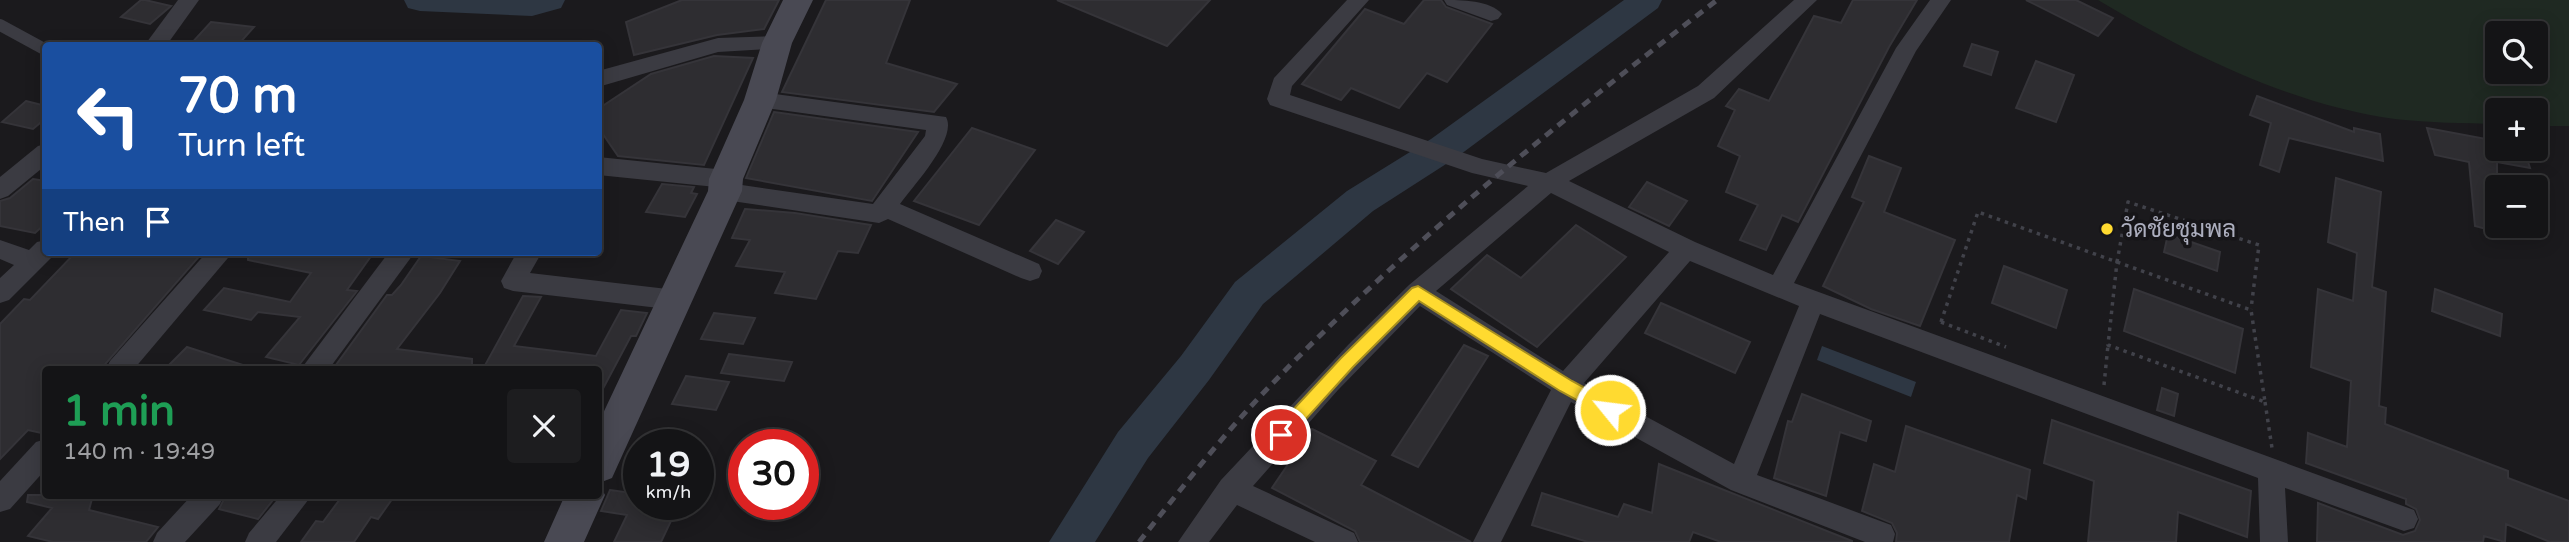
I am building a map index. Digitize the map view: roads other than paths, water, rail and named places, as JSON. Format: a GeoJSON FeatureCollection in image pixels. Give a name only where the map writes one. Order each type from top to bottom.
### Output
{"type":"FeatureCollection","features":[{"type":"Feature","properties":{"kind":"street"},"geometry":{"type":"LineString","coordinates":[[156,42],[189,0]]}},
{"type":"Feature","properties":{"kind":"street"},"geometry":{"type":"LineString","coordinates":[[602,449],[610,416],[676,300],[760,100],[777,43],[798,0]]}},
{"type":"Feature","properties":{"kind":"street"},"geometry":{"type":"LineString","coordinates":[[1359,0],[1282,83],[1278,99],[1480,167],[1549,182],[1686,249],[1779,288],[1813,301],[1937,334],[2271,471],[2404,519]]}},
{"type":"Feature","properties":{"kind":"street"},"geometry":{"type":"LineString","coordinates":[[1454,0],[1492,14]]}},
{"type":"Feature","properties":{"kind":"street"},"geometry":{"type":"LineString","coordinates":[[1192,542],[1231,489],[1347,362],[1418,292],[1549,182],[1706,92],[1807,0]]}},
{"type":"Feature","properties":{"kind":"street"},"geometry":{"type":"LineString","coordinates":[[1779,288],[1907,48],[1941,0]]}},
{"type":"Feature","properties":{"kind":"street"},"geometry":{"type":"LineString","coordinates":[[602,78],[718,46],[777,43]]}},
{"type":"Feature","properties":{"kind":"street"},"geometry":{"type":"LineString","coordinates":[[602,167],[726,185],[879,214],[936,138],[937,123],[760,100]]}},
{"type":"Feature","properties":{"kind":"street"},"geometry":{"type":"LineString","coordinates":[[0,190],[42,155]]}},
{"type":"Feature","properties":{"kind":"street"},"geometry":{"type":"LineString","coordinates":[[884,207],[1030,271]]}},
{"type":"Feature","properties":{"kind":"street"},"geometry":{"type":"LineString","coordinates":[[0,249],[39,256]]}},
{"type":"Feature","properties":{"kind":"street"},"geometry":{"type":"LineString","coordinates":[[1487,542],[1566,386],[1686,249]]}},
{"type":"Feature","properties":{"kind":"street"},"geometry":{"type":"LineString","coordinates":[[0,293],[39,256]]}},
{"type":"Feature","properties":{"kind":"street"},"geometry":{"type":"LineString","coordinates":[[122,366],[218,256]]}},
{"type":"Feature","properties":{"kind":"street"},"geometry":{"type":"LineString","coordinates":[[316,366],[400,256]]}},
{"type":"Feature","properties":{"kind":"street"},"geometry":{"type":"LineString","coordinates":[[528,256],[513,281],[676,300]]}},
{"type":"Feature","properties":{"kind":"street"},"geometry":{"type":"LineString","coordinates":[[1418,292],[1566,386],[1741,481],[1881,534],[1879,542]]}},
{"type":"Feature","properties":{"kind":"street"},"geometry":{"type":"LineString","coordinates":[[1741,481],[1813,301]]}},
{"type":"Feature","properties":{"kind":"street"},"geometry":{"type":"LineString","coordinates":[[0,500],[42,454]]}},
{"type":"Feature","properties":{"kind":"street"},"geometry":{"type":"LineString","coordinates":[[2271,471],[2274,542]]}},
{"type":"Feature","properties":{"kind":"street"},"geometry":{"type":"LineString","coordinates":[[1231,489],[1345,542]]}},
{"type":"Feature","properties":{"kind":"street"},"geometry":{"type":"LineString","coordinates":[[167,542],[206,499]]}},
{"type":"Feature","properties":{"kind":"street"},"geometry":{"type":"LineString","coordinates":[[259,542],[295,499]]}},
{"type":"Feature","properties":{"kind":"street"},"geometry":{"type":"LineString","coordinates":[[564,542],[583,499]]}},
{"type":"Feature","properties":{"kind":"lane"},"geometry":{"type":"LineString","coordinates":[[0,25],[42,48]]}},
{"type":"Feature","properties":{"kind":"water"},"geometry":{"type":"Polygon","coordinates":[[[1822,346],[1916,382],[1911,397],[1817,360],[1822,346]]]}},
{"type":"Feature","properties":{"kind":"waterway"},"geometry":{"type":"LineString","coordinates":[[420,0],[532,5],[549,0]]}},
{"type":"Feature","properties":{"kind":"waterway"},"geometry":{"type":"LineString","coordinates":[[1071,542],[1133,445],[1195,368],[1249,293],[1360,201],[1444,148],[1646,0]]}},
{"type":"Feature","properties":{"kind":"railway"},"geometry":{"type":"LineString","coordinates":[[1139,542],[1251,406],[1374,284],[1486,185],[1600,91],[1717,0]]}},
{"type":"Feature","properties":{"kind":"place","name":"วัดชัยชุมพล"},"geometry":{"type":"Point","coordinates":[2107,229]}}]}
